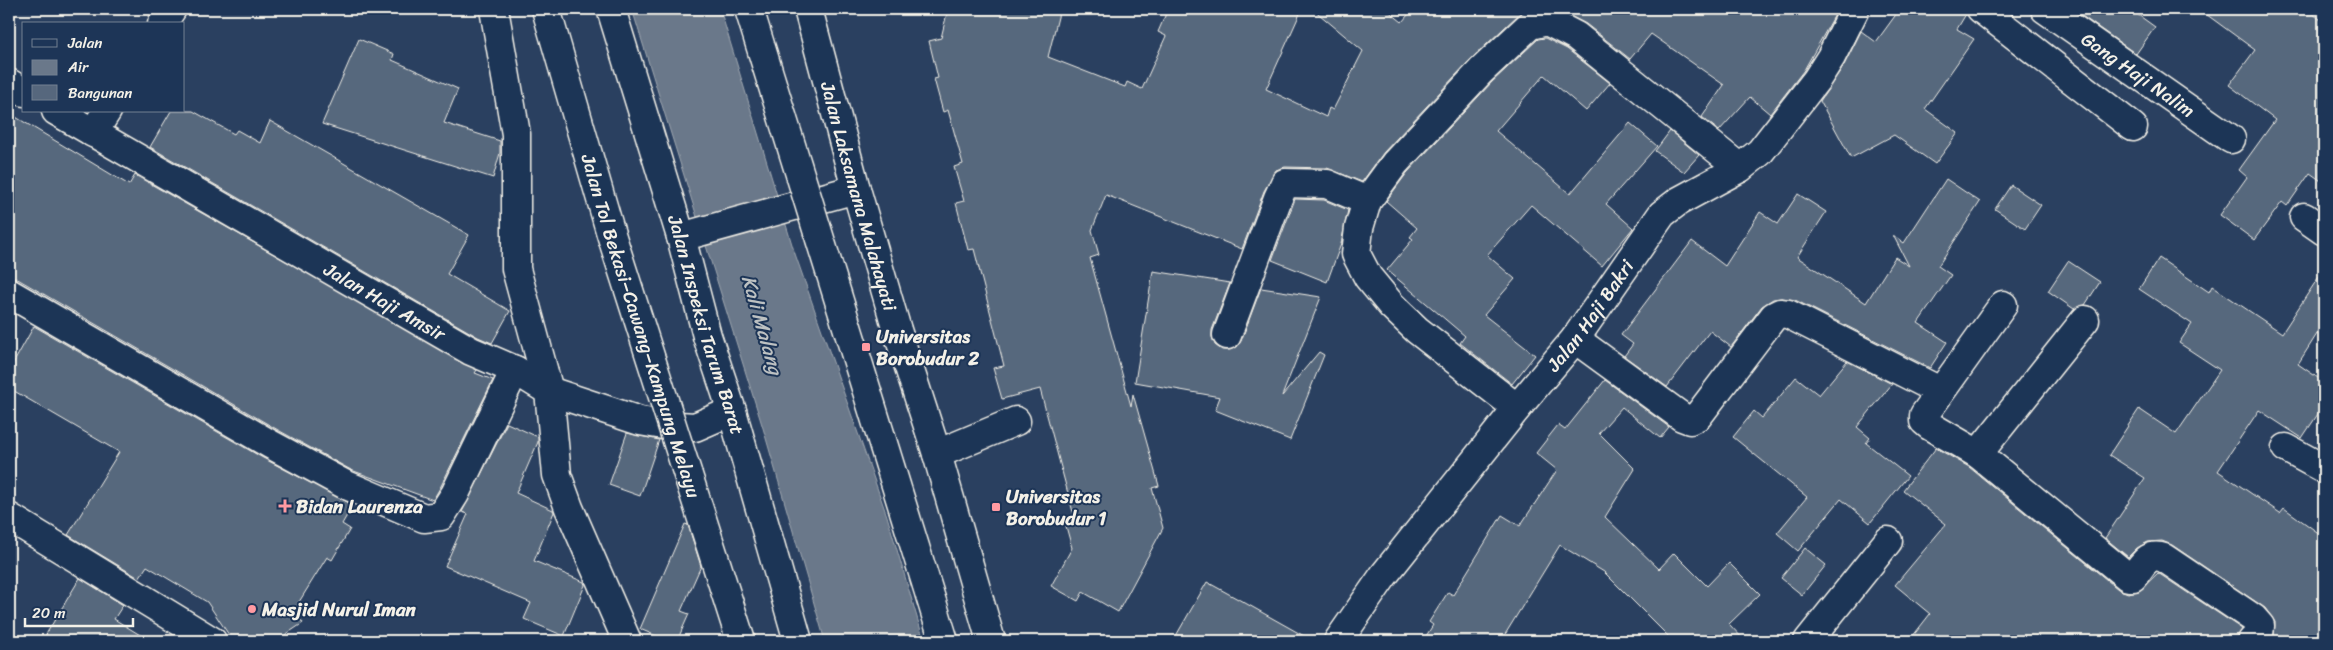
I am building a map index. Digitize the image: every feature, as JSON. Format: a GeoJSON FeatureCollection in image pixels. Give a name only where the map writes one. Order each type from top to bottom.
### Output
{"type":"FeatureCollection","features":[{"type":"Feature","properties":{"kind":"main road"},"geometry":{"type":"LineString","coordinates":[[163,22],[172,9]]}},
{"type":"Feature","properties":{"kind":"main road"},"geometry":{"type":"LineString","coordinates":[[494,9],[516,134],[516,269],[549,391],[557,475],[569,508],[627,641]]}},
{"type":"Feature","properties":{"kind":"main road","name":"Jalan Tol Bekasi–Cawang–Kampung Melayu"},"geometry":{"type":"LineString","coordinates":[[546,9],[611,234],[741,641]]}},
{"type":"Feature","properties":{"kind":"main road","name":"Jalan Inspeksi Tarum Barat"},"geometry":{"type":"LineString","coordinates":[[611,9],[690,234],[706,336],[732,411],[798,641]]}},
{"type":"Feature","properties":{"kind":"main road"},"geometry":{"type":"LineString","coordinates":[[748,9],[944,641]]}},
{"type":"Feature","properties":{"kind":"main road","name":"Jalan Laksamana Malahayati"},"geometry":{"type":"LineString","coordinates":[[808,9],[856,189],[897,330],[937,454],[991,641]]}},
{"type":"Feature","properties":{"kind":"main road","name":"Jalan Haji Bakri"},"geometry":{"type":"LineString","coordinates":[[1338,641],[1384,575],[1517,408],[1576,339],[1662,214],[1679,202],[1740,168],[1760,152],[1817,79],[1831,57],[1855,9]]}},
{"type":"Feature","properties":{"kind":"main road"},"geometry":{"type":"LineString","coordinates":[[1981,9],[2133,127]]}},
{"type":"Feature","properties":{"kind":"main road","name":"Gang Haji Nalim"},"geometry":{"type":"LineString","coordinates":[[2045,9],[2231,139]]}},
{"type":"Feature","properties":{"kind":"main road"},"geometry":{"type":"LineString","coordinates":[[1517,408],[1417,330],[1392,306],[1368,277],[1356,254],[1359,228],[1367,201],[1395,164],[1481,72],[1530,25],[1547,21],[1576,36],[1740,168]]}},
{"type":"Feature","properties":{"kind":"main road"},"geometry":{"type":"LineString","coordinates":[[9,83],[22,91]]}},
{"type":"Feature","properties":{"kind":"main road","name":"Jalan Haji Amsir"},"geometry":{"type":"LineString","coordinates":[[60,112],[100,122],[471,351],[515,370],[549,391],[640,421],[663,425],[695,427],[732,411]]}},
{"type":"Feature","properties":{"kind":"main road"},"geometry":{"type":"LineString","coordinates":[[1227,335],[1285,183],[1327,184],[1367,201]]}},
{"type":"Feature","properties":{"kind":"main road"},"geometry":{"type":"LineString","coordinates":[[690,234],[856,189]]}},
{"type":"Feature","properties":{"kind":"main road"},"geometry":{"type":"LineString","coordinates":[[9,293],[328,475],[424,518],[441,516],[455,494],[515,370]]}},
{"type":"Feature","properties":{"kind":"main road"},"geometry":{"type":"LineString","coordinates":[[2002,305],[1940,391],[1924,415],[1924,421],[1978,454],[2128,577],[2133,577],[2150,556],[2156,555],[2164,558],[2253,618],[2260,626],[2259,634],[2252,641]]}},
{"type":"Feature","properties":{"kind":"main road"},"geometry":{"type":"LineString","coordinates":[[1576,339],[1682,417],[1690,420],[1698,416],[1774,316],[1780,313],[1788,314],[1940,391]]}},
{"type":"Feature","properties":{"kind":"main road"},"geometry":{"type":"LineString","coordinates":[[1978,454],[2085,320]]}},
{"type":"Feature","properties":{"kind":"main road"},"geometry":{"type":"LineString","coordinates":[[937,454],[1016,421]]}},
{"type":"Feature","properties":{"kind":"main road"},"geometry":{"type":"LineString","coordinates":[[2286,448],[2324,469]]}},
{"type":"Feature","properties":{"kind":"main road"},"geometry":{"type":"LineString","coordinates":[[9,517],[212,641]]}},
{"type":"Feature","properties":{"kind":"main road"},"geometry":{"type":"LineString","coordinates":[[1808,641],[1888,541]]}},
{"type":"Feature","properties":{"kind":"water","name":"Kali Malang"},"geometry":{"type":"Polygon","coordinates":[[[632,9],[720,9],[794,251],[887,516],[924,641],[825,641],[763,428],[632,9]]]}},
{"type":"Feature","properties":{"kind":"building"},"geometry":{"type":"Polygon","coordinates":[[[948,9],[1060,9],[1048,57],[1125,87],[1127,82],[1142,89],[1166,36],[1158,32],[1168,9],[1302,9],[1266,89],[1326,117],[1329,108],[1333,110],[1363,51],[1313,9],[1386,9],[1402,22],[1413,9],[1531,9],[1519,14],[1470,60],[1384,152],[1362,182],[1327,168],[1285,167],[1276,170],[1264,191],[1242,249],[1106,195],[1092,230],[1099,255],[1090,258],[1131,406],[1133,394],[1159,486],[1152,488],[1163,528],[1118,612],[1083,592],[1078,601],[1051,586],[1072,548],[1064,519],[1074,516],[1040,389],[1002,399],[993,368],[1004,366],[974,249],[968,250],[956,203],[964,201],[954,167],[963,164],[948,110],[943,112],[934,79],[938,78],[929,41],[941,38],[948,9]]]}},
{"type":"Feature","properties":{"kind":"building"},"geometry":{"type":"Polygon","coordinates":[[[1557,9],[1830,9],[1836,13],[1804,70],[1770,114],[1750,97],[1719,131],[1702,117],[1724,85],[1651,34],[1630,59],[1586,24],[1557,9]]]}},
{"type":"Feature","properties":{"kind":"building"},"geometry":{"type":"Polygon","coordinates":[[[1900,9],[1966,9],[1966,14],[1957,29],[1974,39],[1925,109],[1958,133],[1935,164],[1894,135],[1851,158],[1820,101],[1844,65],[1861,31],[1876,42],[1900,9]]]}},
{"type":"Feature","properties":{"kind":"building"},"geometry":{"type":"Polygon","coordinates":[[[2072,9],[2130,9],[2155,27],[2136,54],[2072,9]]]}},
{"type":"Feature","properties":{"kind":"building"},"geometry":{"type":"Polygon","coordinates":[[[2199,9],[2306,9],[2324,22],[2324,183],[2310,173],[2287,206],[2282,202],[2254,240],[2220,215],[2247,177],[2239,170],[2275,120],[2229,85],[2255,50],[2199,9]]]}},
{"type":"Feature","properties":{"kind":"building"},"geometry":{"type":"Polygon","coordinates":[[[1545,38],[1567,49],[1610,83],[1586,111],[1544,75],[1496,131],[1570,194],[1630,123],[1657,146],[1606,204],[1633,228],[1602,266],[1531,205],[1487,255],[1515,279],[1484,315],[1535,355],[1512,384],[1460,343],[1465,336],[1387,270],[1413,239],[1410,237],[1417,228],[1386,201],[1407,173],[1492,82],[1538,39],[1545,38]]]}},
{"type":"Feature","properties":{"kind":"building"},"geometry":{"type":"Polygon","coordinates":[[[359,39],[394,54],[392,60],[458,89],[444,123],[500,141],[500,153],[493,178],[322,124],[359,39]]]}},
{"type":"Feature","properties":{"kind":"building"},"geometry":{"type":"Polygon","coordinates":[[[193,111],[234,134],[237,130],[260,143],[270,121],[469,235],[447,274],[510,311],[492,343],[478,337],[150,147],[170,112],[193,111]]]}},
{"type":"Feature","properties":{"kind":"building"},"geometry":{"type":"Polygon","coordinates":[[[9,113],[129,185],[135,175],[477,370],[475,373],[493,380],[433,500],[351,470],[278,430],[9,274],[9,113]]]}},
{"type":"Feature","properties":{"kind":"building"},"geometry":{"type":"Polygon","coordinates":[[[1670,131],[1699,155],[1684,172],[1655,151],[1670,131]]]}},
{"type":"Feature","properties":{"kind":"building"},"geometry":{"type":"Polygon","coordinates":[[[1946,179],[1980,202],[1938,266],[1951,275],[1918,323],[1947,342],[1930,368],[1795,300],[1782,298],[1773,299],[1762,306],[1731,347],[1710,331],[1667,387],[1624,356],[1633,344],[1621,335],[1692,241],[1725,266],[1760,212],[1778,224],[1798,194],[1826,212],[1797,257],[1866,303],[1895,257],[1909,266],[1893,235],[1904,243],[1946,179]]]}},
{"type":"Feature","properties":{"kind":"building"},"geometry":{"type":"Polygon","coordinates":[[[2011,185],[2041,205],[2025,229],[1995,209],[2011,185]]]}},
{"type":"Feature","properties":{"kind":"building"},"geometry":{"type":"Polygon","coordinates":[[[1295,199],[1324,200],[1348,210],[1341,244],[1327,282],[1272,260],[1295,199]]]}},
{"type":"Feature","properties":{"kind":"building"},"geometry":{"type":"Polygon","coordinates":[[[2159,258],[2209,292],[2212,286],[2282,333],[2324,269],[2324,323],[2298,364],[2324,382],[2324,405],[2302,438],[2259,410],[2218,471],[2280,513],[2284,508],[2324,537],[2324,641],[2272,641],[2275,622],[2265,608],[2172,545],[2162,541],[2148,542],[2137,548],[2128,557],[2105,538],[2145,478],[2109,455],[2139,409],[2176,434],[2220,370],[2179,343],[2192,324],[2139,289],[2159,258]]]}},
{"type":"Feature","properties":{"kind":"building"},"geometry":{"type":"Polygon","coordinates":[[[2068,261],[2100,282],[2085,305],[2074,309],[2048,291],[2068,261]]]}},
{"type":"Feature","properties":{"kind":"building"},"geometry":{"type":"Polygon","coordinates":[[[1153,271],[1230,283],[1212,330],[1215,345],[1222,350],[1230,350],[1237,347],[1241,341],[1261,288],[1321,297],[1282,396],[1319,352],[1324,355],[1290,440],[1215,410],[1220,397],[1135,382],[1153,271]]]}},
{"type":"Feature","properties":{"kind":"building"},"geometry":{"type":"Polygon","coordinates":[[[34,326],[263,458],[353,505],[342,524],[350,529],[332,560],[327,557],[294,610],[303,623],[276,641],[233,641],[207,602],[147,566],[139,578],[68,535],[119,452],[9,388],[9,371],[34,326]]]}},
{"type":"Feature","properties":{"kind":"building"},"geometry":{"type":"Polygon","coordinates":[[[1847,361],[1892,384],[1857,427],[1870,438],[1866,443],[1908,476],[1870,523],[1841,499],[1798,551],[1777,533],[1807,497],[1733,437],[1754,411],[1762,418],[1796,377],[1819,395],[1847,361]]]}},
{"type":"Feature","properties":{"kind":"building"},"geometry":{"type":"Polygon","coordinates":[[[1605,380],[1669,427],[1660,438],[1622,407],[1599,433],[1635,469],[1605,517],[1659,569],[1674,553],[1707,586],[1729,563],[1760,594],[1729,624],[1745,641],[1673,641],[1604,572],[1560,545],[1501,641],[1423,641],[1433,625],[1429,622],[1448,592],[1453,595],[1502,515],[1520,526],[1557,470],[1536,453],[1558,425],[1565,430],[1605,380]]]}},
{"type":"Feature","properties":{"kind":"building"},"geometry":{"type":"Polygon","coordinates":[[[507,423],[538,437],[538,442],[516,493],[554,512],[534,561],[584,582],[585,585],[564,636],[524,619],[531,603],[445,566],[468,514],[462,512],[507,423]]]}},
{"type":"Feature","properties":{"kind":"building"},"geometry":{"type":"Polygon","coordinates":[[[627,433],[659,440],[640,496],[609,485],[627,433]]]}},
{"type":"Feature","properties":{"kind":"building"},"geometry":{"type":"Polygon","coordinates":[[[1936,448],[1969,467],[2118,589],[2128,593],[2139,591],[2158,573],[2242,629],[2237,641],[1909,641],[1930,614],[1895,585],[1946,524],[1903,490],[1936,448]]]}},
{"type":"Feature","properties":{"kind":"building"},"geometry":{"type":"Polygon","coordinates":[[[685,524],[688,525],[701,566],[681,611],[689,614],[677,641],[668,641],[640,629],[685,524]]]}},
{"type":"Feature","properties":{"kind":"building"},"geometry":{"type":"Polygon","coordinates":[[[1805,548],[1826,565],[1802,595],[1781,578],[1805,548]]]}},
{"type":"Feature","properties":{"kind":"building"},"geometry":{"type":"Polygon","coordinates":[[[80,578],[123,605],[114,619],[150,641],[42,641],[80,578]]]}},
{"type":"Feature","properties":{"kind":"building"},"geometry":{"type":"Polygon","coordinates":[[[1207,582],[1238,599],[1313,641],[1173,641],[1207,582]]]}},
{"type":"Feature","properties":{"kind":"place","name":"Universitas Borobudur 2"},"geometry":{"type":"Point","coordinates":[866,347]}},
{"type":"Feature","properties":{"kind":"place","name":"Bidan Laurenza"},"geometry":{"type":"Point","coordinates":[285,506]}},
{"type":"Feature","properties":{"kind":"place","name":"Universitas Borobudur 1"},"geometry":{"type":"Point","coordinates":[996,507]}},
{"type":"Feature","properties":{"kind":"place","name":"Masjid Nurul Iman"},"geometry":{"type":"Point","coordinates":[252,609]}}]}
